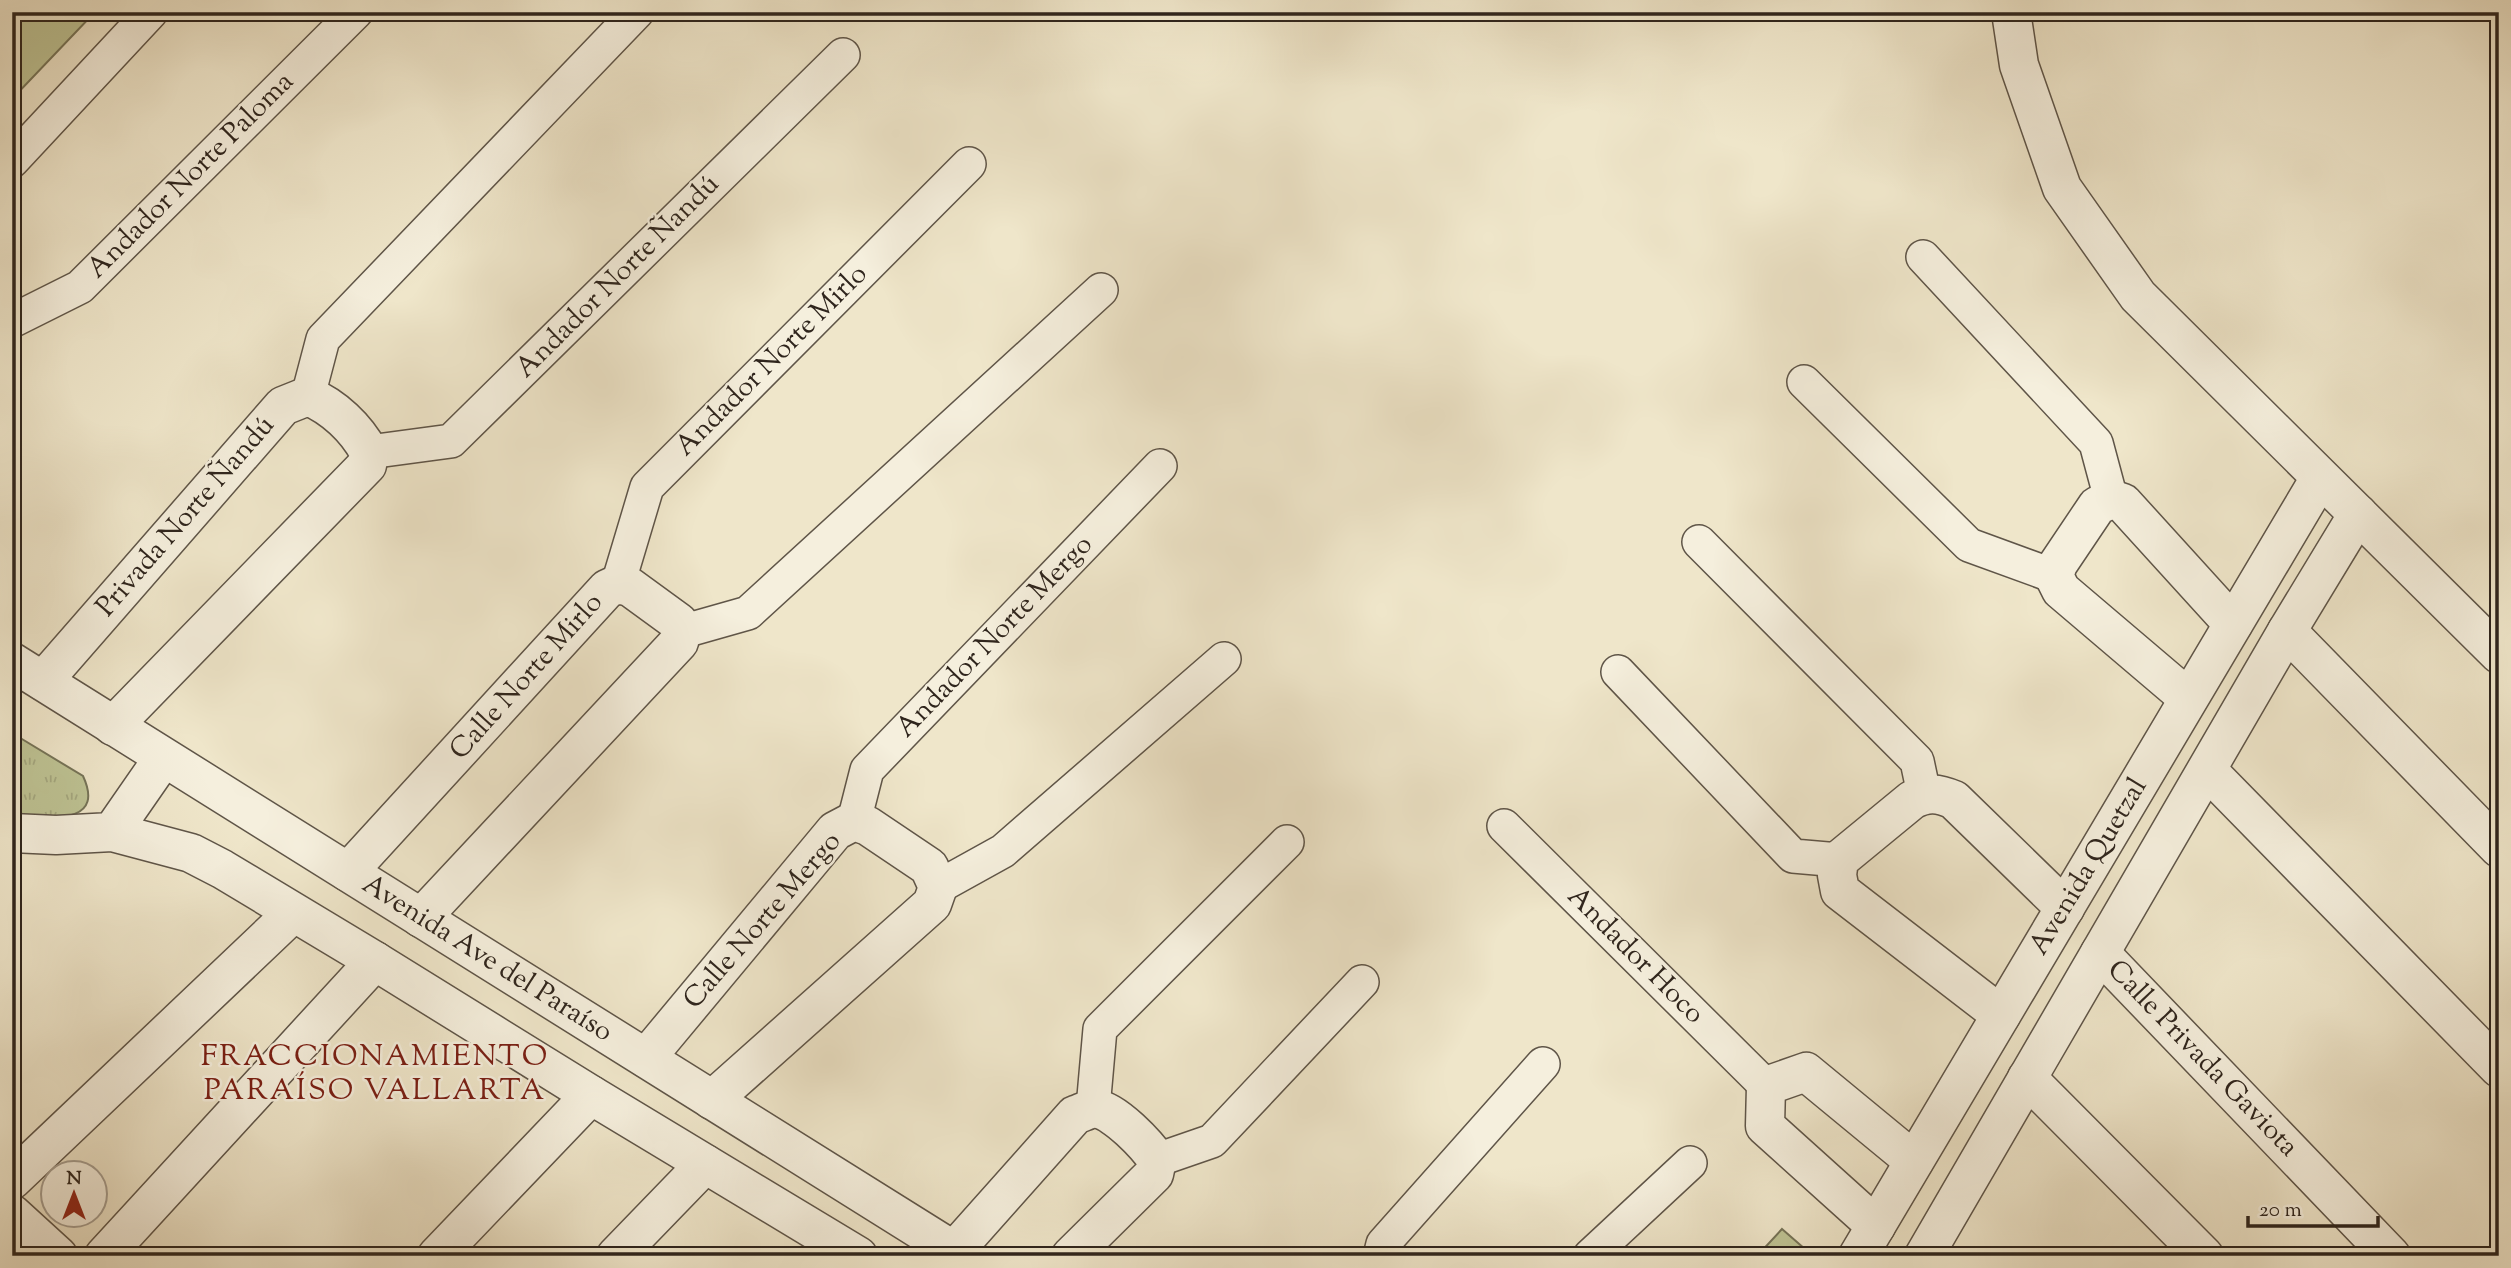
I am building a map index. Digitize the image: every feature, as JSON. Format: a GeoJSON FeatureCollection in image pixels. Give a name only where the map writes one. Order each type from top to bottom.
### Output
{"type":"FeatureCollection","features":[{"type":"Feature","properties":{"kind":"street"},"geometry":{"type":"LineString","coordinates":[[12,161],[151,12]]}},
{"type":"Feature","properties":{"kind":"street","name":"Andador Norte Paloma"},"geometry":{"type":"LineString","coordinates":[[12,321],[80,287],[356,12]]}},
{"type":"Feature","properties":{"kind":"street"},"geometry":{"type":"LineString","coordinates":[[113,726],[367,465],[369,452],[362,439],[327,403],[309,396],[323,339],[637,12]]}},
{"type":"Feature","properties":{"kind":"street"},"geometry":{"type":"LineString","coordinates":[[2011,12],[2019,65],[2062,188],[2138,296],[2499,654]]}},
{"type":"Feature","properties":{"kind":"street","name":"Andador Norte Ñandú"},"geometry":{"type":"LineString","coordinates":[[369,452],[451,441],[843,55]]}},
{"type":"Feature","properties":{"kind":"street","name":"Andador Norte Mirlo"},"geometry":{"type":"LineString","coordinates":[[618,584],[647,487],[969,164]]}},
{"type":"Feature","properties":{"kind":"street"},"geometry":{"type":"LineString","coordinates":[[1923,257],[2096,443],[2111,499]]}},
{"type":"Feature","properties":{"kind":"street"},"geometry":{"type":"LineString","coordinates":[[421,918],[679,642],[681,632],[748,614],[1101,290]]}},
{"type":"Feature","properties":{"kind":"street"},"geometry":{"type":"LineString","coordinates":[[1804,382],[1969,545],[2054,576],[2061,590],[2188,698]]}},
{"type":"Feature","properties":{"kind":"street","name":"Privada Norte Ñandú"},"geometry":{"type":"LineString","coordinates":[[27,672],[283,406],[309,396]]}},
{"type":"Feature","properties":{"kind":"street","name":"Andador Norte Mergo"},"geometry":{"type":"LineString","coordinates":[[854,821],[867,769],[1160,466]]}},
{"type":"Feature","properties":{"kind":"street","name":"Avenida Quetzal"},"geometry":{"type":"LineString","coordinates":[[1867,1241],[2320,478]]}},
{"type":"Feature","properties":{"kind":"street"},"geometry":{"type":"LineString","coordinates":[[2054,576],[2058,564],[2097,506],[2111,499],[2123,503],[2233,624]]}},
{"type":"Feature","properties":{"kind":"street","name":"Avenida Quetzal"},"geometry":{"type":"LineString","coordinates":[[1924,1256],[2287,631],[2358,514]]}},
{"type":"Feature","properties":{"kind":"street"},"geometry":{"type":"LineString","coordinates":[[1699,542],[1917,761],[1924,794]]}},
{"type":"Feature","properties":{"kind":"street","name":"Calle Norte Mirlo"},"geometry":{"type":"LineString","coordinates":[[348,872],[607,589],[618,584],[630,587],[678,622],[681,632]]}},
{"type":"Feature","properties":{"kind":"street"},"geometry":{"type":"LineString","coordinates":[[2287,631],[2499,848]]}},
{"type":"Feature","properties":{"kind":"street"},"geometry":{"type":"LineString","coordinates":[[2213,656],[2258,682]]}},
{"type":"Feature","properties":{"kind":"street"},"geometry":{"type":"LineString","coordinates":[[712,1100],[932,904],[938,887],[1003,851],[1224,659]]}},
{"type":"Feature","properties":{"kind":"street","name":"Avenida Ave del Paraíso"},"geometry":{"type":"LineString","coordinates":[[27,672],[958,1253]]}},
{"type":"Feature","properties":{"kind":"street"},"geometry":{"type":"LineString","coordinates":[[1618,672],[1793,856],[1839,860]]}},
{"type":"Feature","properties":{"kind":"street"},"geometry":{"type":"LineString","coordinates":[[112,832],[164,757]]}},
{"type":"Feature","properties":{"kind":"street"},"geometry":{"type":"LineString","coordinates":[[2207,769],[2499,1068]]}},
{"type":"Feature","properties":{"kind":"street"},"geometry":{"type":"LineString","coordinates":[[2001,1015],[1840,891],[1837,874],[1839,860],[1912,800],[1924,794],[1939,793],[1954,800],[2065,908]]}},
{"type":"Feature","properties":{"kind":"street","name":"Calle Norte Mergo"},"geometry":{"type":"LineString","coordinates":[[437,1256],[591,1095],[646,1058],[835,831],[854,821],[868,826],[929,867],[938,887]]}},
{"type":"Feature","properties":{"kind":"street","name":"Andador Hoco"},"geometry":{"type":"LineString","coordinates":[[1504,826],[1766,1086]]}},
{"type":"Feature","properties":{"kind":"street"},"geometry":{"type":"LineString","coordinates":[[12,833],[56,835],[112,832],[191,853],[375,961],[858,1256]]}},
{"type":"Feature","properties":{"kind":"street"},"geometry":{"type":"LineString","coordinates":[[1093,1108],[1100,1029],[1287,842]]}},
{"type":"Feature","properties":{"kind":"street"},"geometry":{"type":"LineString","coordinates":[[12,1180],[293,913]]}},
{"type":"Feature","properties":{"kind":"street","name":"Calle Privada Gaviota"},"geometry":{"type":"LineString","coordinates":[[2100,953],[2391,1256]]}},
{"type":"Feature","properties":{"kind":"street"},"geometry":{"type":"LineString","coordinates":[[104,1256],[375,961]]}},
{"type":"Feature","properties":{"kind":"street"},"geometry":{"type":"LineString","coordinates":[[2031,963],[2079,990]]}},
{"type":"Feature","properties":{"kind":"street"},"geometry":{"type":"LineString","coordinates":[[1157,1160],[1212,1141],[1362,982]]}},
{"type":"Feature","properties":{"kind":"street"},"geometry":{"type":"LineString","coordinates":[[1380,1256],[1383,1244],[1543,1064]]}},
{"type":"Feature","properties":{"kind":"street"},"geometry":{"type":"LineString","coordinates":[[1867,1241],[1765,1126],[1766,1086],[1805,1072],[1914,1161]]}},
{"type":"Feature","properties":{"kind":"street"},"geometry":{"type":"LineString","coordinates":[[2027,1078],[2204,1256]]}},
{"type":"Feature","properties":{"kind":"street"},"geometry":{"type":"LineString","coordinates":[[958,1253],[1075,1115],[1093,1108],[1107,1112],[1149,1148],[1157,1160],[1154,1174],[1071,1256]]}},
{"type":"Feature","properties":{"kind":"street"},"geometry":{"type":"LineString","coordinates":[[1590,1256],[1690,1163]]}},
{"type":"Feature","properties":{"kind":"street"},"geometry":{"type":"LineString","coordinates":[[616,1256],[705,1164]]}},
{"type":"Feature","properties":{"kind":"street"},"geometry":{"type":"LineString","coordinates":[[12,1214],[58,1256]]}},
{"type":"Feature","properties":{"kind":"green space"},"geometry":{"type":"Polygon","coordinates":[[[12,12],[95,12],[12,99],[12,12]]]}},
{"type":"Feature","properties":{"kind":"green space"},"geometry":{"type":"Polygon","coordinates":[[[12,733],[83,776],[88,793],[86,804],[79,812],[54,818],[12,817],[12,733]]]}},
{"type":"Feature","properties":{"kind":"green space"},"geometry":{"type":"Polygon","coordinates":[[[1782,1229],[1813,1256],[1757,1256],[1782,1229]]]}},
{"type":"Feature","properties":{"kind":"district","name":"FRACCIONAMIENTO PARAÍSO VALLARTA"},"geometry":{"type":"Point","coordinates":[375,1074]}}]}
